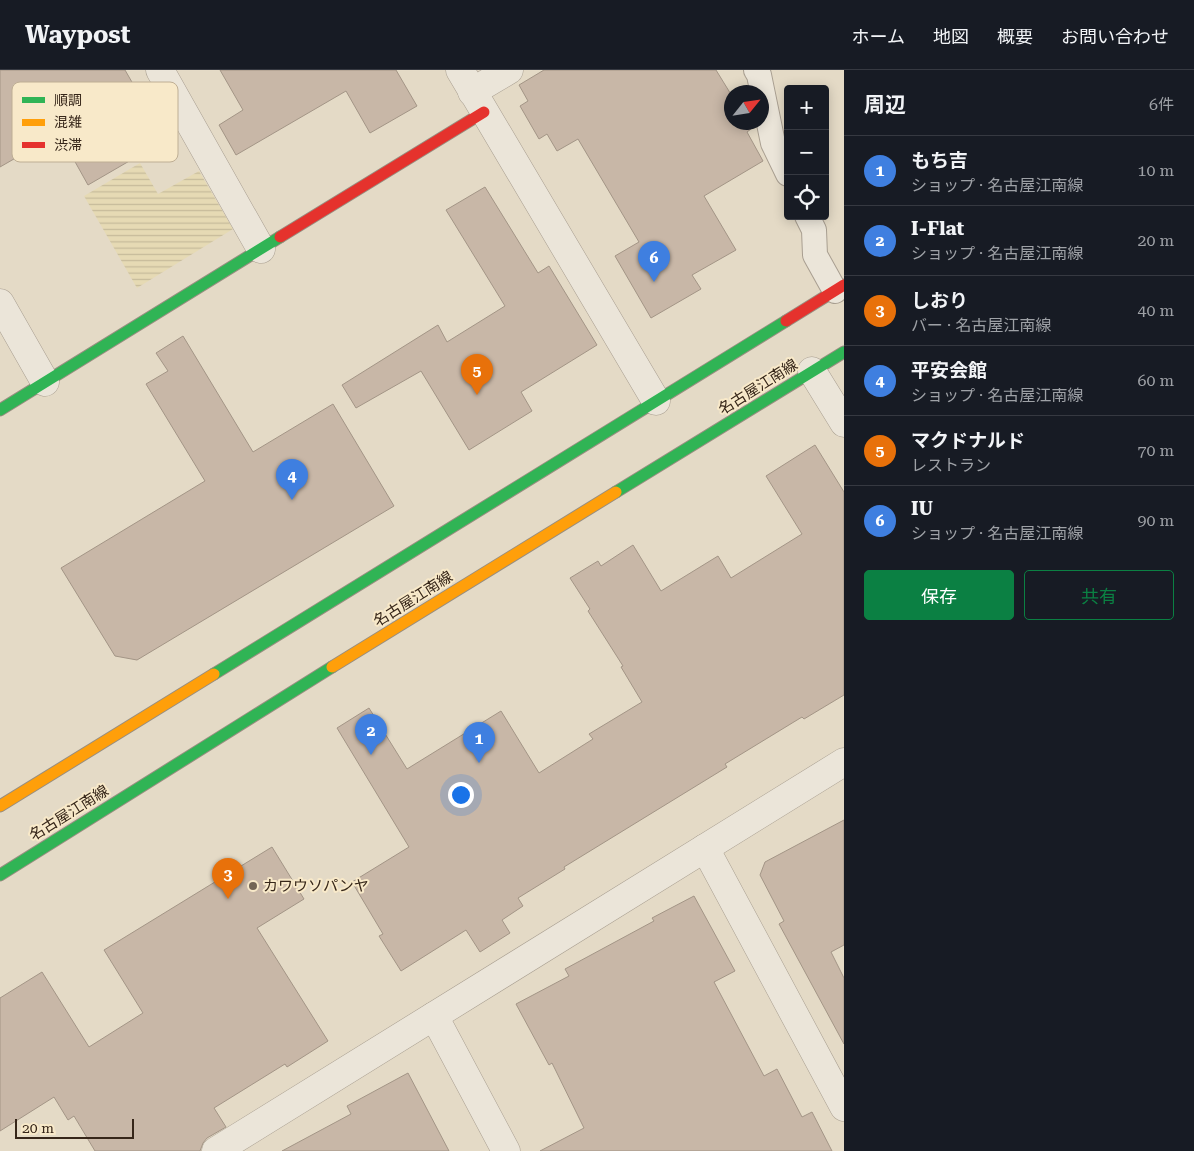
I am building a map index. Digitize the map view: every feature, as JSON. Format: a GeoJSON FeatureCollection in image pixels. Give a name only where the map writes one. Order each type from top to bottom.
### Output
{"type":"FeatureCollection","features":[{"type":"Feature","properties":{"kind":"main road"},"geometry":{"type":"LineString","coordinates":[[0,410],[261,249],[472,91]]}},
{"type":"Feature","properties":{"kind":"main road"},"geometry":{"type":"LineString","coordinates":[[0,806],[840,288]]}},
{"type":"Feature","properties":{"kind":"main road","name":"名古屋江南線"},"geometry":{"type":"LineString","coordinates":[[0,874],[844,352]]}},
{"type":"Feature","properties":{"kind":"street"},"geometry":{"type":"LineString","coordinates":[[160,70],[167,82]]}},
{"type":"Feature","properties":{"kind":"street"},"geometry":{"type":"LineString","coordinates":[[509,70],[472,91],[656,401]]}},
{"type":"Feature","properties":{"kind":"street"},"geometry":{"type":"LineString","coordinates":[[178,102],[261,249]]}},
{"type":"Feature","properties":{"kind":"street"},"geometry":{"type":"LineString","coordinates":[[0,303],[45,382]]}},
{"type":"Feature","properties":{"kind":"street"},"geometry":{"type":"LineString","coordinates":[[812,372],[844,423]]}},
{"type":"Feature","properties":{"kind":"street"},"geometry":{"type":"LineString","coordinates":[[216,1151],[844,762]]}},
{"type":"Feature","properties":{"kind":"street"},"geometry":{"type":"LineString","coordinates":[[705,848],[844,1107]]}},
{"type":"Feature","properties":{"kind":"street"},"geometry":{"type":"LineString","coordinates":[[434,1016],[506,1151]]}},
{"type":"Feature","properties":{"kind":"lane"},"geometry":{"type":"LineString","coordinates":[[756,70],[759,75],[773,143],[784,166]]}},
{"type":"Feature","properties":{"kind":"lane"},"geometry":{"type":"LineString","coordinates":[[810,220],[814,230],[815,255],[840,288]]}},
{"type":"Feature","properties":{"kind":"shaded area"},"geometry":{"type":"Polygon","coordinates":[[[140,163],[158,194],[199,171],[233,229],[137,288],[84,196],[140,163]]]}},
{"type":"Feature","properties":{"kind":"building"},"geometry":{"type":"Polygon","coordinates":[[[0,70],[125,70],[132,82],[12,82],[12,160],[0,167],[0,70]]]}},
{"type":"Feature","properties":{"kind":"building"},"geometry":{"type":"Polygon","coordinates":[[[220,70],[396,70],[417,106],[370,133],[346,91],[236,155],[219,125],[243,110],[220,70]]]}},
{"type":"Feature","properties":{"kind":"building"},"geometry":{"type":"Polygon","coordinates":[[[544,70],[716,70],[725,85],[724,130],[750,130],[747,132],[763,161],[704,196],[736,250],[692,275],[701,289],[651,318],[615,256],[639,242],[578,139],[557,151],[547,134],[539,139],[520,106],[528,101],[519,85],[544,70]]]}},
{"type":"Feature","properties":{"kind":"building"},"geometry":{"type":"Polygon","coordinates":[[[75,162],[128,162],[88,185],[75,162]]]}},
{"type":"Feature","properties":{"kind":"building"},"geometry":{"type":"Polygon","coordinates":[[[485,187],[538,273],[549,266],[597,345],[521,392],[532,411],[469,450],[421,371],[356,408],[342,385],[438,325],[447,342],[505,306],[446,210],[485,187]]]}},
{"type":"Feature","properties":{"kind":"building"},"geometry":{"type":"Polygon","coordinates":[[[183,336],[253,452],[333,404],[394,506],[137,660],[115,656],[61,568],[205,481],[146,384],[168,371],[156,353],[183,336]]]}},
{"type":"Feature","properties":{"kind":"building"},"geometry":{"type":"Polygon","coordinates":[[[815,445],[844,492],[844,695],[804,719],[802,717],[725,764],[727,767],[564,867],[565,869],[518,898],[523,906],[502,920],[510,933],[480,952],[466,930],[401,971],[379,936],[383,934],[352,882],[409,847],[337,728],[369,708],[407,769],[501,711],[539,773],[593,739],[589,734],[642,702],[621,667],[623,666],[588,611],[590,609],[570,578],[598,561],[601,566],[633,545],[661,591],[718,556],[731,578],[802,534],[766,476],[815,445]]]}},
{"type":"Feature","properties":{"kind":"building"},"geometry":{"type":"Polygon","coordinates":[[[844,820],[844,945],[831,952],[844,978],[844,1044],[779,924],[784,921],[760,875],[765,862],[844,820]]]}},
{"type":"Feature","properties":{"kind":"building"},"geometry":{"type":"Polygon","coordinates":[[[272,847],[304,899],[257,928],[328,1041],[287,1067],[285,1064],[214,1108],[226,1127],[207,1138],[200,1151],[95,1151],[74,1116],[68,1120],[54,1097],[0,1131],[0,998],[42,972],[89,1047],[143,1013],[104,950],[272,847]]]}},
{"type":"Feature","properties":{"kind":"building"},"geometry":{"type":"Polygon","coordinates":[[[694,896],[735,971],[714,982],[764,1076],[777,1069],[802,1117],[812,1112],[832,1151],[540,1151],[584,1128],[552,1063],[549,1065],[516,1004],[569,976],[565,969],[654,921],[652,918],[694,896]]]}},
{"type":"Feature","properties":{"kind":"building"},"geometry":{"type":"Polygon","coordinates":[[[408,1073],[449,1151],[282,1151],[351,1114],[347,1106],[408,1073]]]}},
{"type":"Feature","properties":{"kind":"traffic: fast"},"geometry":{"type":"LineString","coordinates":[[0,410],[280,237]]}},
{"type":"Feature","properties":{"kind":"traffic: fast"},"geometry":{"type":"LineString","coordinates":[[214,674],[786,321]]}},
{"type":"Feature","properties":{"kind":"traffic: fast"},"geometry":{"type":"LineString","coordinates":[[616,492],[844,352]]}},
{"type":"Feature","properties":{"kind":"traffic: fast"},"geometry":{"type":"LineString","coordinates":[[0,875],[332,667]]}},
{"type":"Feature","properties":{"kind":"traffic: slow"},"geometry":{"type":"LineString","coordinates":[[332,667],[616,492]]}},
{"type":"Feature","properties":{"kind":"traffic: slow"},"geometry":{"type":"LineString","coordinates":[[0,806],[214,674]]}},
{"type":"Feature","properties":{"kind":"traffic: jam"},"geometry":{"type":"LineString","coordinates":[[280,237],[484,112]]}},
{"type":"Feature","properties":{"kind":"traffic: jam"},"geometry":{"type":"LineString","coordinates":[[786,321],[844,285]]}},
{"type":"Feature","properties":{"kind":"place","name":"IU"},"geometry":{"type":"Point","coordinates":[654,282]}},
{"type":"Feature","properties":{"kind":"place","name":"マクドナルド"},"geometry":{"type":"Point","coordinates":[477,395]}},
{"type":"Feature","properties":{"kind":"place","name":"平安会館"},"geometry":{"type":"Point","coordinates":[292,500]}},
{"type":"Feature","properties":{"kind":"place","name":"I-Flat"},"geometry":{"type":"Point","coordinates":[371,755]}},
{"type":"Feature","properties":{"kind":"place","name":"もち吉"},"geometry":{"type":"Point","coordinates":[479,763]}},
{"type":"Feature","properties":{"kind":"place","name":"カワウソパンヤ"},"geometry":{"type":"Point","coordinates":[253,886]}},
{"type":"Feature","properties":{"kind":"place","name":"しおり"},"geometry":{"type":"Point","coordinates":[228,899]}}]}
